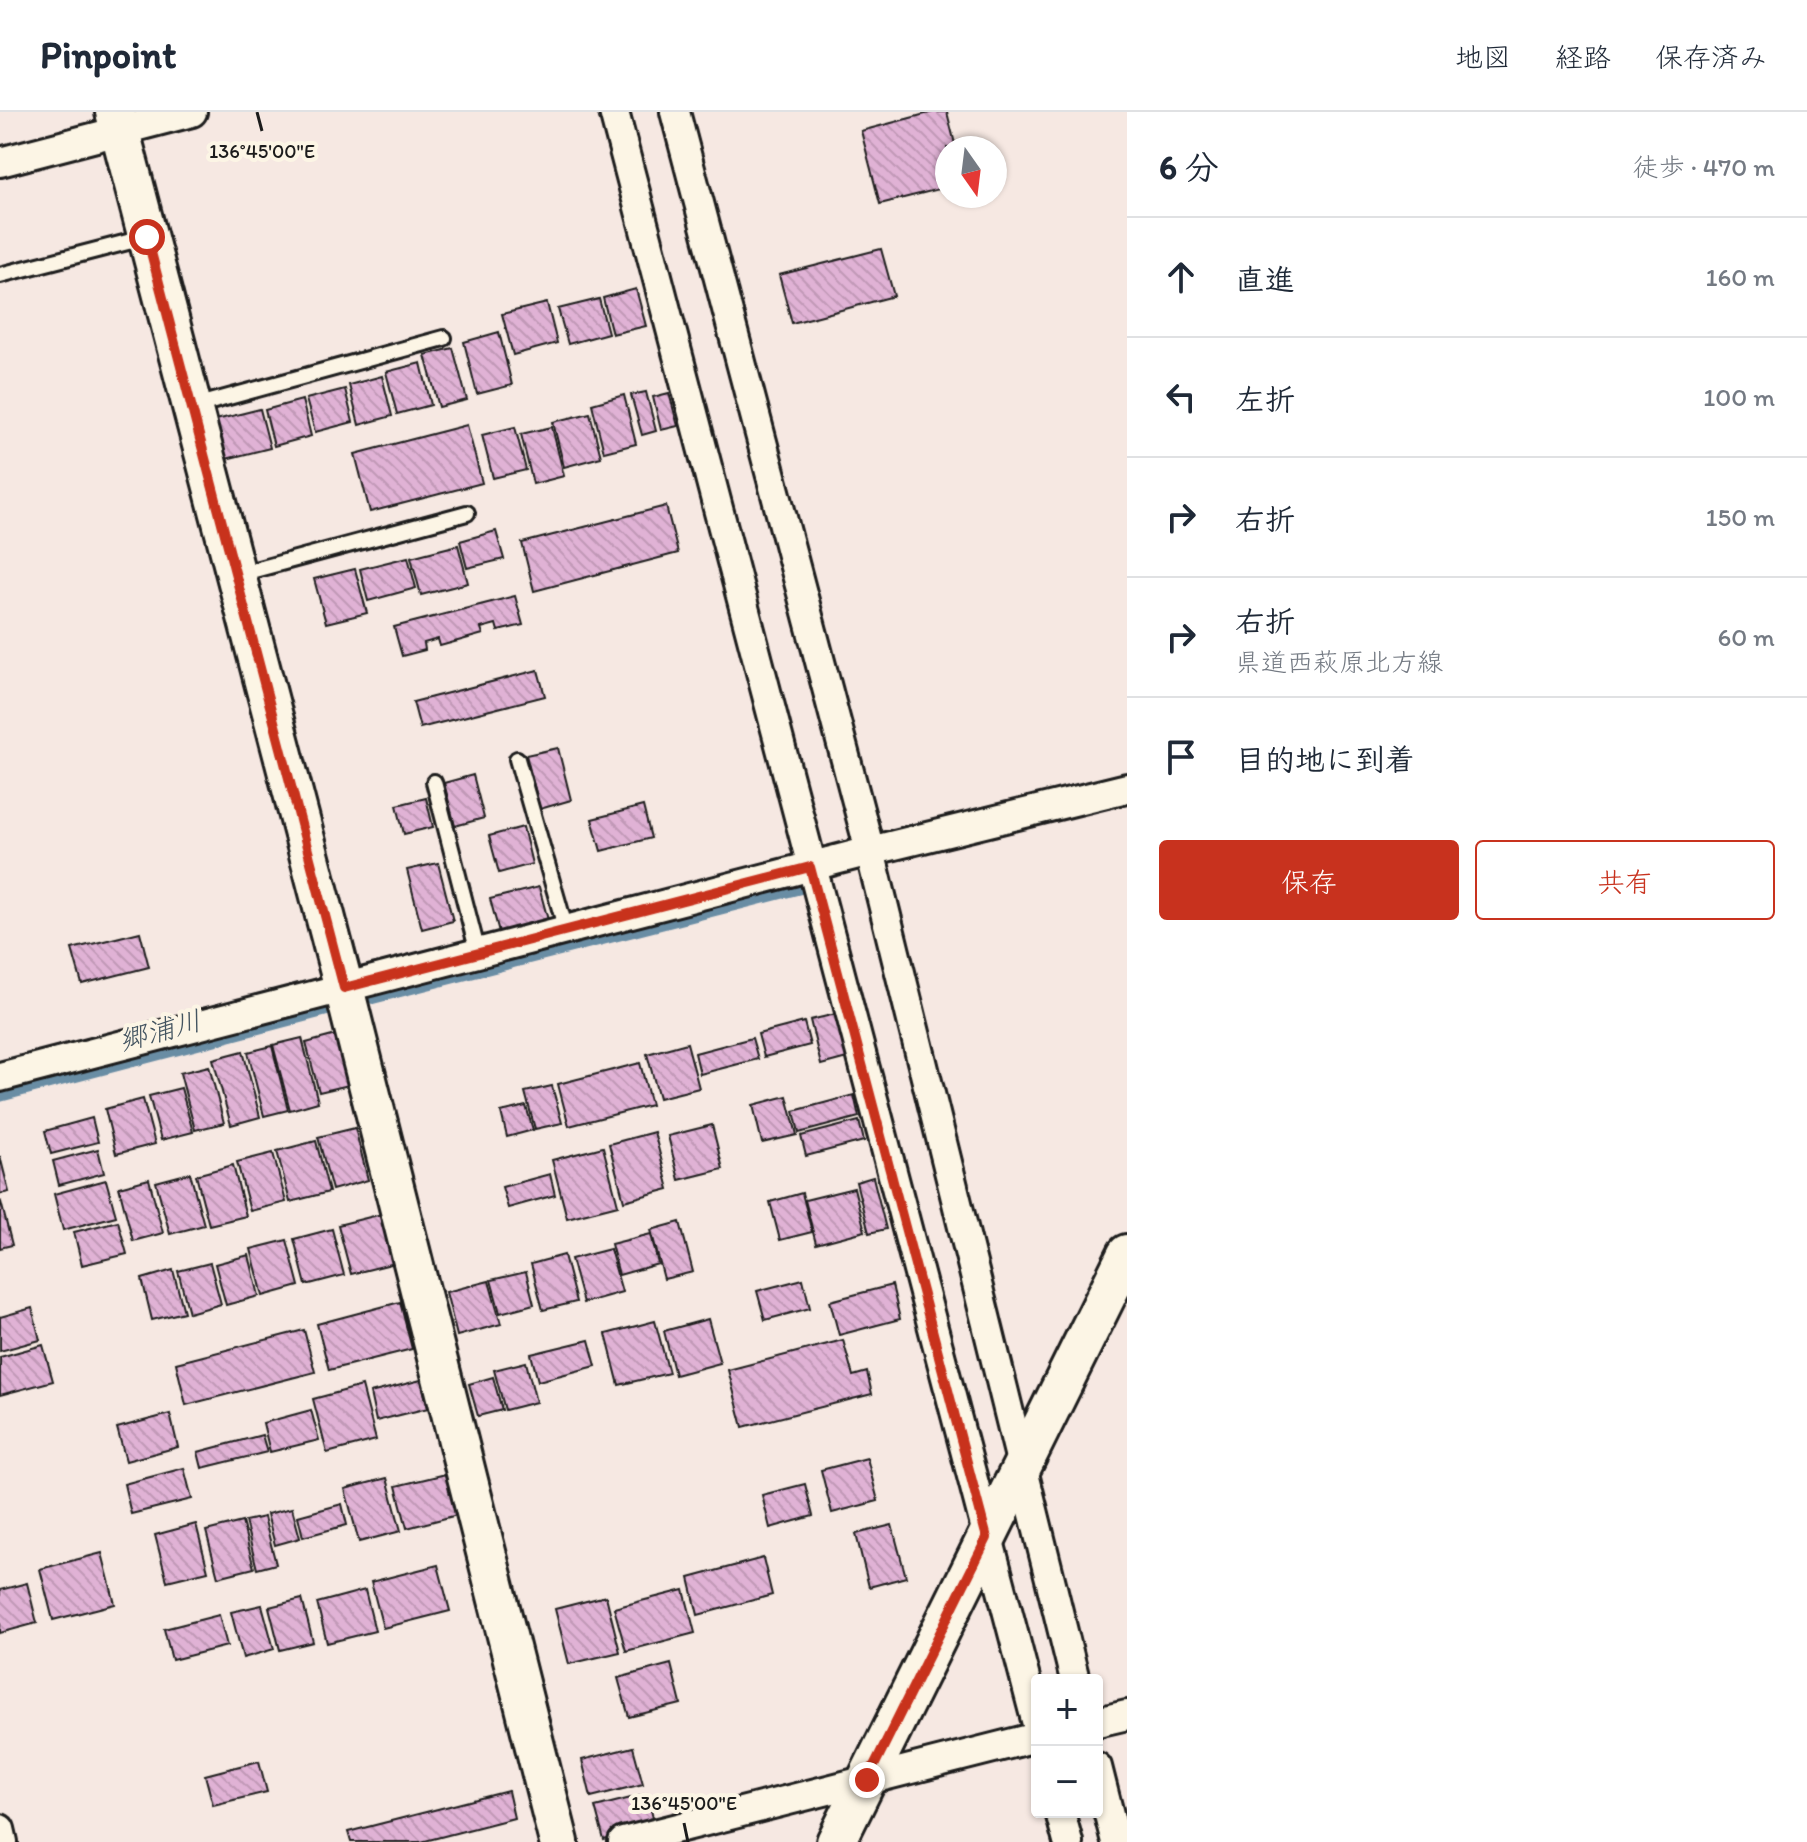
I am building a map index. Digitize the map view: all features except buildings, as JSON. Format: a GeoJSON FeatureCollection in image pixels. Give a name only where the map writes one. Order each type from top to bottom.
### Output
{"type":"FeatureCollection","features":[{"type":"Feature","properties":{"kind":"street"},"geometry":{"type":"LineString","coordinates":[[0,162],[117,122],[192,112]]}},
{"type":"Feature","properties":{"kind":"street"},"geometry":{"type":"LineString","coordinates":[[614,112],[1031,1702]]}},
{"type":"Feature","properties":{"kind":"street"},"geometry":{"type":"LineString","coordinates":[[675,112],[870,851],[1073,1674]]}},
{"type":"Feature","properties":{"kind":"street"},"geometry":{"type":"LineString","coordinates":[[117,122],[344,988],[559,1842]]}},
{"type":"Feature","properties":{"kind":"street"},"geometry":{"type":"LineString","coordinates":[[0,1077],[870,851],[1127,788]]}},
{"type":"Feature","properties":{"kind":"street"},"geometry":{"type":"LineString","coordinates":[[836,1842],[1127,1254]]}},
{"type":"Feature","properties":{"kind":"street"},"geometry":{"type":"LineString","coordinates":[[1103,1721],[1127,1715]]}},
{"type":"Feature","properties":{"kind":"street"},"geometry":{"type":"LineString","coordinates":[[623,1842],[1031,1739]]}},
{"type":"Feature","properties":{"kind":"street"},"geometry":{"type":"LineString","coordinates":[[1103,1791],[1116,1842]]}},
{"type":"Feature","properties":{"kind":"street"},"geometry":{"type":"LineString","coordinates":[[1062,1818],[1068,1842]]}},
{"type":"Feature","properties":{"kind":"street"},"geometry":{"type":"LineString","coordinates":[[0,1829],[3,1842]]}},
{"type":"Feature","properties":{"kind":"lane"},"geometry":{"type":"LineString","coordinates":[[0,275],[147,237]]}},
{"type":"Feature","properties":{"kind":"lane"},"geometry":{"type":"LineString","coordinates":[[192,407],[444,338]]}},
{"type":"Feature","properties":{"kind":"lane"},"geometry":{"type":"LineString","coordinates":[[236,575],[467,513]]}},
{"type":"Feature","properties":{"kind":"lane"},"geometry":{"type":"LineString","coordinates":[[517,759],[566,930]]}},
{"type":"Feature","properties":{"kind":"lane"},"geometry":{"type":"LineString","coordinates":[[434,782],[478,953]]}},
{"type":"Feature","properties":{"kind":"waterway","name":"郷浦川"},"geometry":{"type":"LineString","coordinates":[[373,999],[801,889]]}},
{"type":"Feature","properties":{"kind":"waterway","name":"郷浦川"},"geometry":{"type":"LineString","coordinates":[[0,1097],[331,1010]]}},
{"type":"Feature","properties":{"kind":"route"},"geometry":{"type":"LineString","coordinates":[[147,237],[344,988],[810,867],[987,1538],[867,1780]]}}]}
